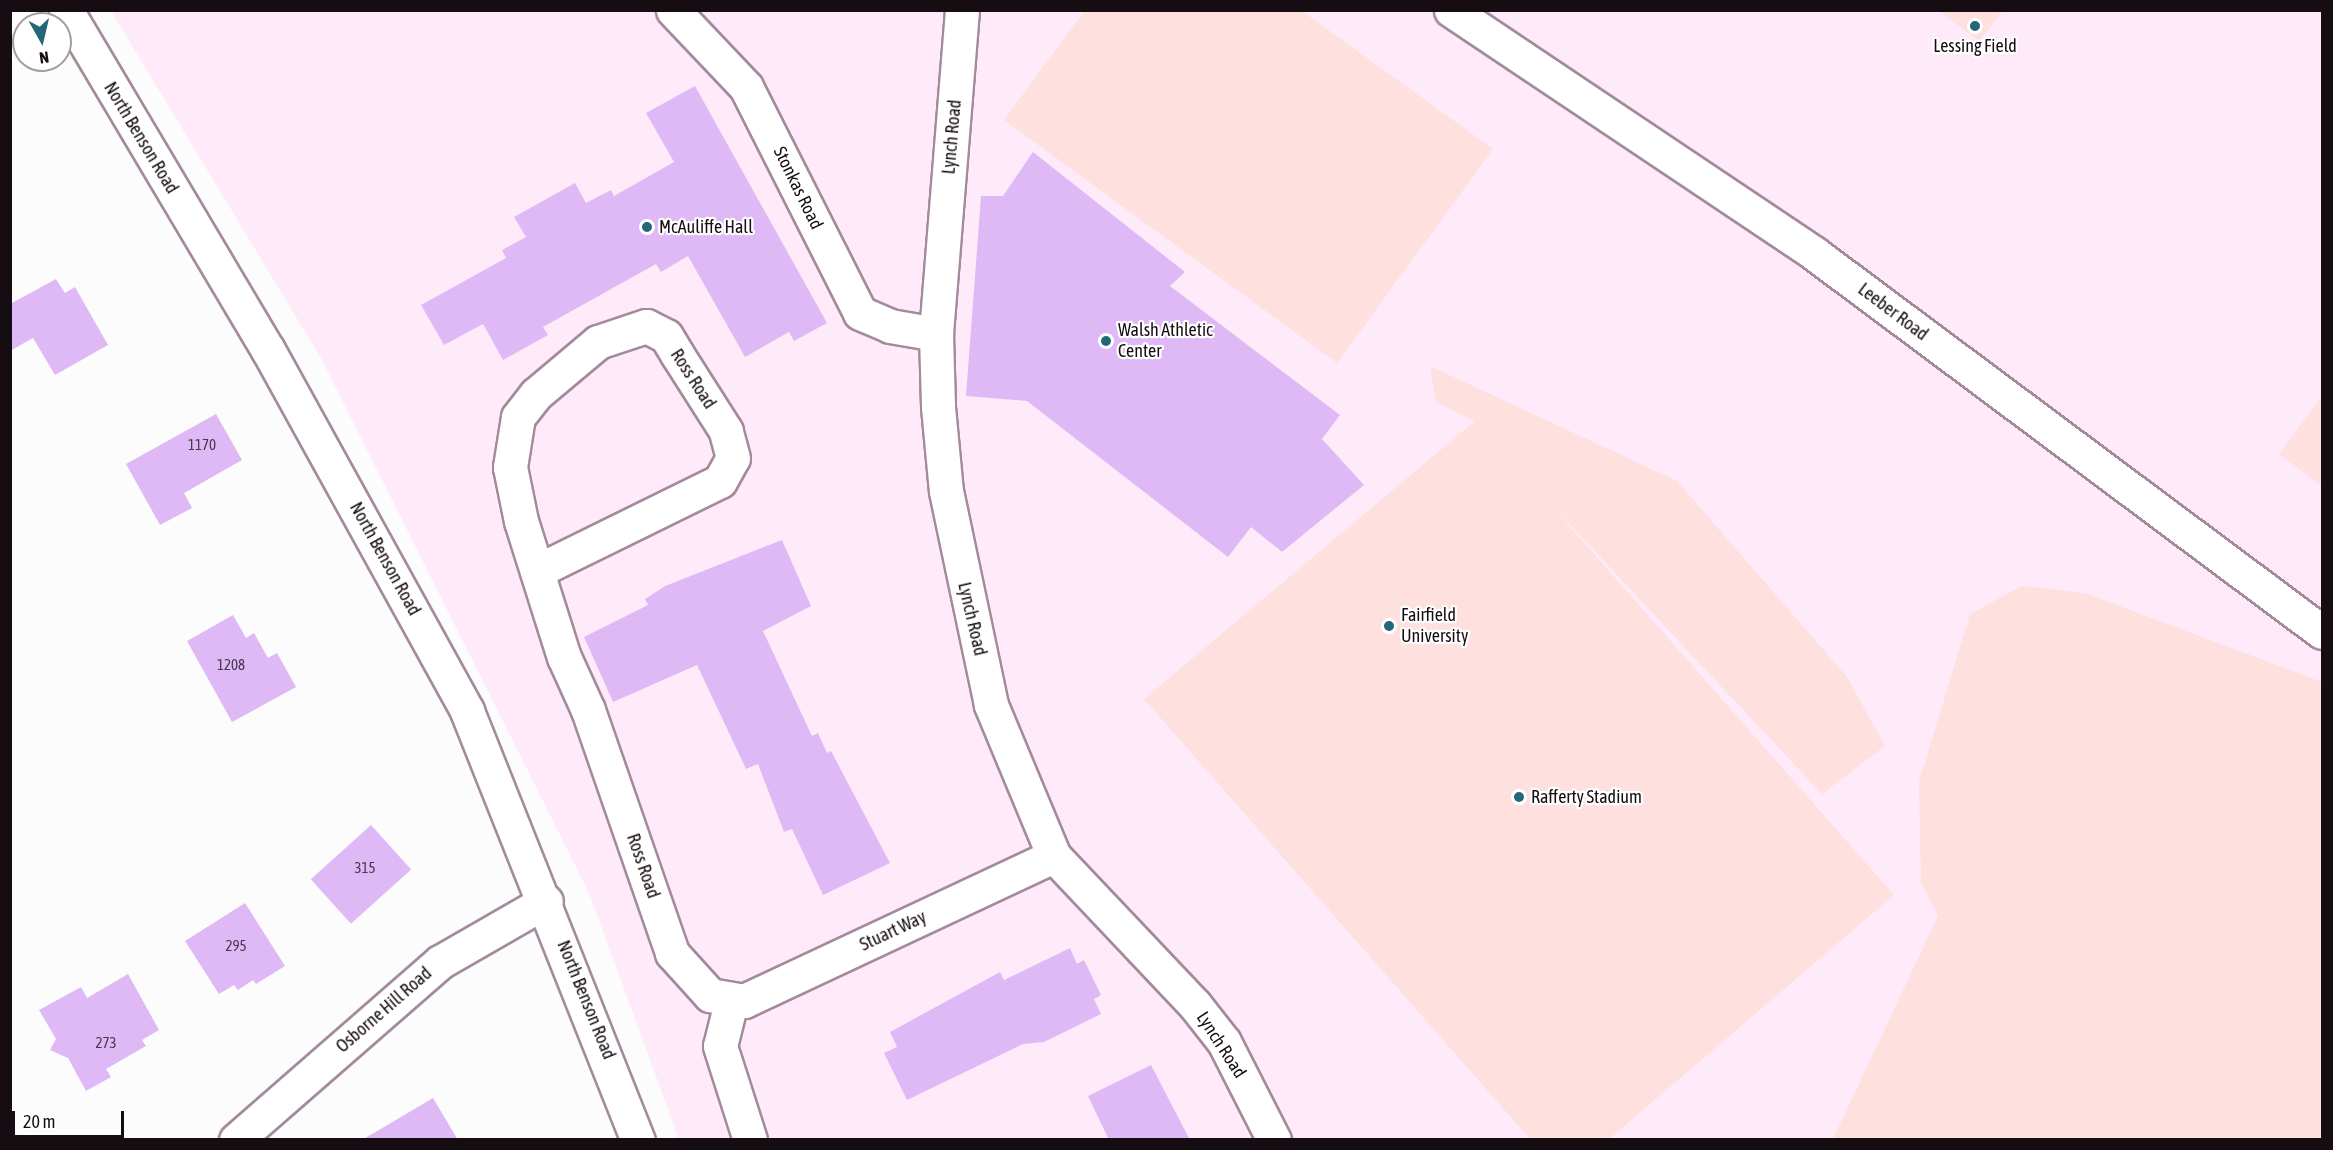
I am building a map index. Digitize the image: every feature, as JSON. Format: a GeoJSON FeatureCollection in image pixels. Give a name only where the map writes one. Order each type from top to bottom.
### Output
{"type":"FeatureCollection","features":[{"type":"Feature","properties":{"kind":"street","name":"North Benson Road"},"geometry":{"type":"LineString","coordinates":[[66,10],[268,350],[429,639],[496,774],[638,1140]]}},
{"type":"Feature","properties":{"kind":"street","name":"Stonkas Road"},"geometry":{"type":"LineString","coordinates":[[673,10],[746,87],[860,313],[890,326],[936,334]]}},
{"type":"Feature","properties":{"kind":"street","name":"Lynch Road"},"geometry":{"type":"LineString","coordinates":[[962,10],[936,334],[946,491],[991,705],[1054,856],[1196,1005],[1224,1042],[1274,1140]]}},
{"type":"Feature","properties":{"kind":"street","name":"Leeber Road"},"geometry":{"type":"LineString","coordinates":[[1451,10],[1815,254],[2322,632]]}},
{"type":"Feature","properties":{"kind":"street","name":"Ross Road"},"geometry":{"type":"LineString","coordinates":[[537,571],[720,481],[730,464],[726,431],[666,336],[646,326],[598,342],[518,417],[510,467],[537,571],[672,953],[710,995],[731,1002]]}},
{"type":"Feature","properties":{"kind":"street","name":"Stuart Way"},"geometry":{"type":"LineString","coordinates":[[731,1002],[1054,856]]}},
{"type":"Feature","properties":{"kind":"street","name":"Osborne Hill Road"},"geometry":{"type":"LineString","coordinates":[[236,1140],[440,962],[546,901]]}},
{"type":"Feature","properties":{"kind":"street"},"geometry":{"type":"LineString","coordinates":[[731,1002],[720,1046],[750,1140]]}},
{"type":"Feature","properties":{"kind":"shaded area","name":"Fairfield University"},"geometry":{"type":"Polygon","coordinates":[[[111,11],[2322,11],[2322,1139],[679,1139],[589,893],[322,360],[111,11]]]}},
{"type":"Feature","properties":{"kind":"shaded area"},"geometry":{"type":"Polygon","coordinates":[[[1084,11],[1302,11],[1493,149],[1337,363],[1004,120],[1084,11]]]}},
{"type":"Feature","properties":{"kind":"shaded area","name":"Lessing Field"},"geometry":{"type":"Polygon","coordinates":[[[1939,11],[2003,11],[1979,41],[1939,11]]]}},
{"type":"Feature","properties":{"kind":"shaded area","name":"Rafferty Stadium"},"geometry":{"type":"Polygon","coordinates":[[[1430,366],[1677,481],[1847,677],[1885,746],[1822,794],[1544,497],[1894,895],[1609,1139],[1530,1139],[1144,699],[1475,421],[1436,402],[1430,366]]]}},
{"type":"Feature","properties":{"kind":"shaded area"},"geometry":{"type":"Polygon","coordinates":[[[2322,397],[2322,486],[2279,454],[2322,397]]]}},
{"type":"Feature","properties":{"kind":"shaded area"},"geometry":{"type":"Polygon","coordinates":[[[2022,586],[2085,593],[2322,682],[2322,1139],[1833,1139],[1938,916],[1921,883],[1919,782],[1970,614],[2022,586]]]}},
{"type":"Feature","properties":{"kind":"building","name":"McAuliffe Hall"},"geometry":{"type":"Polygon","coordinates":[[[695,86],[827,323],[794,341],[789,332],[745,357],[688,256],[661,272],[656,264],[543,327],[548,335],[503,360],[483,324],[444,345],[421,305],[506,258],[502,250],[526,237],[514,217],[575,183],[586,203],[611,190],[614,196],[674,162],[646,113],[695,86]]]}},
{"type":"Feature","properties":{"kind":"building","name":"Walsh Athletic Center"},"geometry":{"type":"Polygon","coordinates":[[[1033,152],[1185,272],[1170,286],[1340,415],[1322,439],[1364,485],[1282,552],[1251,527],[1228,557],[1027,401],[966,396],[981,196],[1003,196],[1033,152]]]}},
{"type":"Feature","properties":{"kind":"building"},"geometry":{"type":"Polygon","coordinates":[[[56,279],[65,293],[75,287],[108,345],[55,375],[33,338],[10,351],[10,304],[56,279]]]}},
{"type":"Feature","properties":{"kind":"building"},"geometry":{"type":"Polygon","coordinates":[[[216,414],[242,460],[184,493],[192,508],[160,525],[126,464],[216,414]]]}},
{"type":"Feature","properties":{"kind":"building"},"geometry":{"type":"Polygon","coordinates":[[[782,540],[811,606],[763,631],[812,736],[818,733],[827,753],[831,751],[890,863],[823,895],[792,829],[784,832],[758,764],[746,769],[697,665],[613,702],[584,637],[648,605],[645,599],[665,586],[782,540]]]}},
{"type":"Feature","properties":{"kind":"building"},"geometry":{"type":"Polygon","coordinates":[[[233,615],[246,638],[254,633],[268,658],[277,653],[296,687],[232,722],[187,641],[233,615]]]}},
{"type":"Feature","properties":{"kind":"building"},"geometry":{"type":"Polygon","coordinates":[[[371,825],[411,870],[351,924],[311,879],[371,825]]]}},
{"type":"Feature","properties":{"kind":"building"},"geometry":{"type":"Polygon","coordinates":[[[245,903],[285,966],[256,984],[253,980],[238,990],[234,985],[219,994],[185,941],[245,903]]]}},
{"type":"Feature","properties":{"kind":"building"},"geometry":{"type":"Polygon","coordinates":[[[1070,948],[1077,964],[1084,960],[1101,995],[1094,999],[1101,1014],[1044,1042],[1023,1044],[907,1100],[884,1053],[897,1047],[890,1032],[1000,972],[1004,980],[1070,948]]]}},
{"type":"Feature","properties":{"kind":"building"},"geometry":{"type":"Polygon","coordinates":[[[128,974],[159,1030],[142,1040],[146,1046],[106,1069],[111,1077],[86,1091],[68,1058],[50,1050],[56,1039],[39,1010],[81,987],[87,998],[128,974]]]}},
{"type":"Feature","properties":{"kind":"building"},"geometry":{"type":"Polygon","coordinates":[[[1151,1065],[1190,1140],[1109,1140],[1088,1096],[1151,1065]]]}},
{"type":"Feature","properties":{"kind":"building"},"geometry":{"type":"Polygon","coordinates":[[[433,1098],[458,1140],[362,1140],[433,1098]]]}},
{"type":"Feature","properties":{"kind":"place","name":"Lessing Field"},"geometry":{"type":"Point","coordinates":[1975,26]}},
{"type":"Feature","properties":{"kind":"place","name":"McAuliffe Hall"},"geometry":{"type":"Point","coordinates":[647,227]}},
{"type":"Feature","properties":{"kind":"place","name":"Walsh Athletic Center"},"geometry":{"type":"Point","coordinates":[1106,341]}},
{"type":"Feature","properties":{"kind":"place","name":"Fairfield University"},"geometry":{"type":"Point","coordinates":[1389,626]}},
{"type":"Feature","properties":{"kind":"place","name":"Rafferty Stadium"},"geometry":{"type":"Point","coordinates":[1519,797]}}]}
